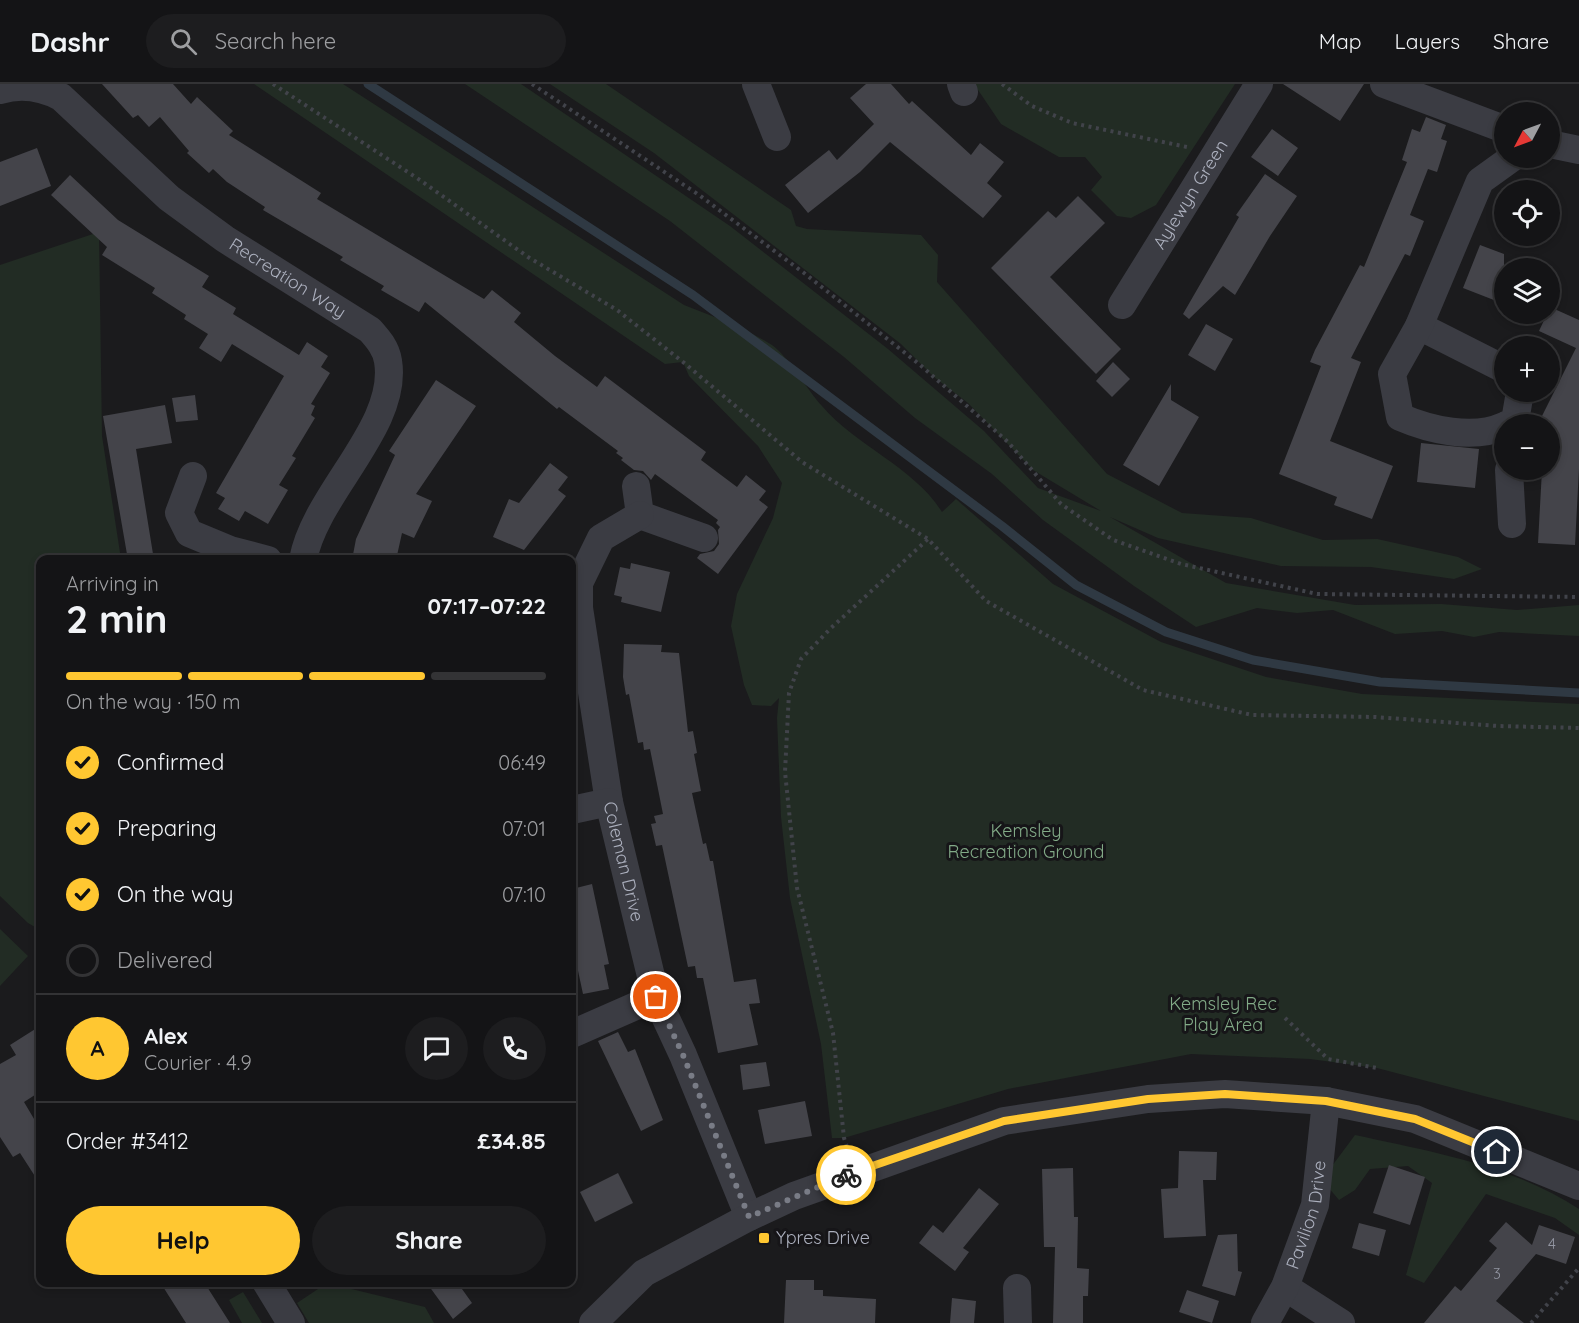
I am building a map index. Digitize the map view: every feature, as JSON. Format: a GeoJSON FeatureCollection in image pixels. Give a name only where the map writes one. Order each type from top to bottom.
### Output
{"type":"FeatureCollection","features":[{"type":"Feature","properties":{"kind":"street"},"geometry":{"type":"LineString","coordinates":[[756,84],[777,137]]}},
{"type":"Feature","properties":{"kind":"street","name":"Aylewyn Green"},"geometry":{"type":"LineString","coordinates":[[1122,305],[1258,84]]}},
{"type":"Feature","properties":{"kind":"street"},"geometry":{"type":"LineString","coordinates":[[1384,84],[1494,125]]}},
{"type":"Feature","properties":{"kind":"street","name":"Recreation Way"},"geometry":{"type":"LineString","coordinates":[[0,90],[29,86],[45,88],[60,97],[169,198],[225,239],[370,330],[384,346],[388,360],[387,400],[317,520],[305,555]]}},
{"type":"Feature","properties":{"kind":"street"},"geometry":{"type":"LineString","coordinates":[[1560,146],[1579,150]]}},
{"type":"Feature","properties":{"kind":"street"},"geometry":{"type":"LineString","coordinates":[[1494,432],[1427,428],[1400,417],[1392,374],[1419,326],[1480,181],[1498,168]]}},
{"type":"Feature","properties":{"kind":"street"},"geometry":{"type":"LineString","coordinates":[[1419,326],[1494,364]]}},
{"type":"Feature","properties":{"kind":"street"},"geometry":{"type":"LineString","coordinates":[[193,476],[178,513],[189,534],[249,555]]}},
{"type":"Feature","properties":{"kind":"street"},"geometry":{"type":"LineString","coordinates":[[1510,480],[1512,524]]}},
{"type":"Feature","properties":{"kind":"street"},"geometry":{"type":"LineString","coordinates":[[636,486],[640,515],[705,538]]}},
{"type":"Feature","properties":{"kind":"street","name":"Coleman Drive"},"geometry":{"type":"LineString","coordinates":[[640,515],[601,538],[579,583],[579,608],[609,802],[656,997],[683,1055],[749,1217]]}},
{"type":"Feature","properties":{"kind":"street"},"geometry":{"type":"LineString","coordinates":[[576,809],[609,802]]}},
{"type":"Feature","properties":{"kind":"street"},"geometry":{"type":"LineString","coordinates":[[576,1032],[656,997]]}},
{"type":"Feature","properties":{"kind":"street"},"geometry":{"type":"LineString","coordinates":[[593,1323],[644,1273],[749,1217],[856,1172],[1004,1121],[1114,1104],[1225,1094],[1326,1101],[1415,1119],[1579,1186]]}},
{"type":"Feature","properties":{"kind":"street","name":"Pavilion Drive"},"geometry":{"type":"LineString","coordinates":[[1264,1323],[1285,1287],[1315,1205],[1326,1101]]}},
{"type":"Feature","properties":{"kind":"street"},"geometry":{"type":"LineString","coordinates":[[269,1287],[291,1323]]}},
{"type":"Feature","properties":{"kind":"street"},"geometry":{"type":"LineString","coordinates":[[1285,1287],[1341,1323]]}},
{"type":"Feature","properties":{"kind":"street"},"geometry":{"type":"LineString","coordinates":[[1017,1288],[1018,1323]]}},
{"type":"Feature","properties":{"kind":"path"},"geometry":{"type":"LineString","coordinates":[[273,84],[420,180],[528,257],[617,310],[802,462],[928,539],[986,601],[1143,690],[1252,715],[1375,717],[1498,726],[1579,728]]}},
{"type":"Feature","properties":{"kind":"path"},"geometry":{"type":"LineString","coordinates":[[532,84],[699,195],[813,280],[919,364],[1008,442],[1061,504],[1113,540],[1181,564],[1317,594],[1579,597]]}},
{"type":"Feature","properties":{"kind":"path"},"geometry":{"type":"LineString","coordinates":[[1002,84],[1032,106],[1072,123],[1214,153]]}},
{"type":"Feature","properties":{"kind":"path"},"geometry":{"type":"LineString","coordinates":[[856,1172],[844,1138],[833,1033],[798,888],[785,772],[789,693],[801,659],[831,628],[928,539]]}},
{"type":"Feature","properties":{"kind":"path"},"geometry":{"type":"LineString","coordinates":[[1285,1018],[1328,1059],[1377,1068]]}},
{"type":"Feature","properties":{"kind":"path"},"geometry":{"type":"LineString","coordinates":[[1531,1323],[1579,1268]]}},
{"type":"Feature","properties":{"kind":"green space","name":"Kemsley Recreation Ground"},"geometry":{"type":"Polygon","coordinates":[[[254,84],[343,84],[684,305],[740,328],[772,345],[836,420],[916,482],[942,512],[956,499],[1053,584],[1161,642],[1266,677],[1362,694],[1579,704],[1579,1121],[1377,1068],[1310,1059],[1191,1054],[1008,1089],[844,1138],[832,1138],[821,1044],[790,898],[781,817],[777,718],[779,698],[771,706],[752,705],[744,685],[731,626],[737,594],[773,518],[782,483],[758,446],[689,376],[683,362],[665,364],[254,84]]]}},
{"type":"Feature","properties":{"kind":"green space"},"geometry":{"type":"Polygon","coordinates":[[[465,84],[521,84],[730,226],[888,349],[984,431],[1038,488],[1101,511],[1033,470],[968,403],[934,377],[901,344],[654,153],[550,84],[606,84],[791,210],[796,226],[807,229],[921,235],[938,255],[937,282],[1107,474],[1182,513],[1251,518],[1323,540],[1377,539],[1458,557],[1482,569],[1454,579],[1371,567],[1281,566],[1158,538],[1110,517],[1226,583],[1355,605],[1441,604],[1517,610],[1579,605],[1579,636],[1499,632],[1474,637],[1442,631],[1395,634],[1333,610],[1297,613],[1257,608],[1196,627],[1134,586],[1043,520],[992,474],[915,418],[844,357],[670,221],[465,84]]]}},
{"type":"Feature","properties":{"kind":"green space"},"geometry":{"type":"Polygon","coordinates":[[[974,84],[1235,84],[1156,205],[1131,218],[1117,216],[1091,190],[1102,177],[1085,157],[1059,157],[1001,124],[974,84]]]}},
{"type":"Feature","properties":{"kind":"green space"},"geometry":{"type":"Polygon","coordinates":[[[99,232],[102,436],[120,555],[36,555],[36,928],[0,896],[0,265],[99,232]]]}},
{"type":"Feature","properties":{"kind":"green space"},"geometry":{"type":"Polygon","coordinates":[[[0,929],[28,956],[0,986],[0,929]]]}},
{"type":"Feature","properties":{"kind":"green space"},"geometry":{"type":"Polygon","coordinates":[[[1355,1135],[1471,1162],[1527,1181],[1579,1209],[1579,1235],[1555,1218],[1486,1194],[1424,1283],[1406,1275],[1432,1183],[1408,1166],[1370,1169],[1355,1190],[1339,1200],[1328,1187],[1332,1166],[1355,1135]]]}},
{"type":"Feature","properties":{"kind":"green space"},"geometry":{"type":"Polygon","coordinates":[[[321,1287],[343,1287],[425,1307],[434,1323],[309,1323],[297,1303],[321,1287]]]}},
{"type":"Feature","properties":{"kind":"green space"},"geometry":{"type":"Polygon","coordinates":[[[243,1292],[262,1323],[242,1323],[229,1300],[243,1292]]]}},
{"type":"Feature","properties":{"kind":"building"},"geometry":{"type":"Polygon","coordinates":[[[102,84],[173,84],[191,104],[197,97],[233,131],[229,135],[321,193],[317,199],[484,299],[492,290],[521,313],[514,322],[555,356],[597,387],[605,376],[706,452],[701,460],[737,487],[746,475],[766,491],[759,500],[768,507],[718,574],[697,558],[700,554],[714,551],[719,544],[718,530],[720,527],[716,523],[718,520],[655,474],[651,480],[643,471],[634,470],[621,460],[623,458],[616,453],[618,451],[559,407],[557,409],[425,302],[419,312],[381,290],[384,286],[340,260],[343,257],[263,210],[265,207],[227,182],[213,169],[209,173],[187,153],[189,151],[160,117],[149,127],[138,115],[133,118],[102,84]]]}},
{"type":"Feature","properties":{"kind":"building"},"geometry":{"type":"Polygon","coordinates":[[[866,84],[891,84],[909,104],[912,101],[971,155],[980,143],[1004,162],[987,183],[1002,196],[983,218],[890,142],[860,172],[808,213],[785,185],[829,150],[837,160],[874,124],[850,98],[866,84]]]}},
{"type":"Feature","properties":{"kind":"building"},"geometry":{"type":"Polygon","coordinates":[[[1283,84],[1364,84],[1340,121],[1283,84]]]}},
{"type":"Feature","properties":{"kind":"building"},"geometry":{"type":"Polygon","coordinates":[[[1426,117],[1446,125],[1441,139],[1447,141],[1437,172],[1428,169],[1410,215],[1424,221],[1410,256],[1405,254],[1351,358],[1361,362],[1330,441],[1393,466],[1372,519],[1334,505],[1337,497],[1279,474],[1321,366],[1310,362],[1360,265],[1364,267],[1407,162],[1402,160],[1412,129],[1420,132],[1426,117]]]}},
{"type":"Feature","properties":{"kind":"building"},"geometry":{"type":"Polygon","coordinates":[[[1272,129],[1298,148],[1278,176],[1251,157],[1272,129]]]}},
{"type":"Feature","properties":{"kind":"building"},"geometry":{"type":"Polygon","coordinates":[[[37,148],[51,186],[0,206],[0,162],[37,148]]]}},
{"type":"Feature","properties":{"kind":"building"},"geometry":{"type":"Polygon","coordinates":[[[1265,174],[1297,196],[1235,295],[1223,286],[1189,319],[1183,314],[1239,217],[1236,215],[1265,174]]]}},
{"type":"Feature","properties":{"kind":"building"},"geometry":{"type":"Polygon","coordinates":[[[70,175],[118,220],[209,276],[202,287],[236,308],[233,314],[299,355],[307,342],[328,356],[321,367],[330,373],[311,404],[315,406],[311,415],[315,418],[292,456],[296,458],[279,485],[288,490],[268,524],[245,511],[239,521],[218,509],[225,498],[216,493],[284,376],[232,344],[221,362],[199,348],[208,334],[184,319],[186,315],[152,293],[155,288],[102,255],[107,247],[51,195],[70,175]]]}},
{"type":"Feature","properties":{"kind":"building"},"geometry":{"type":"Polygon","coordinates":[[[1078,196],[1105,223],[1050,277],[1121,349],[1096,374],[991,268],[1048,211],[1056,218],[1078,196]]]}},
{"type":"Feature","properties":{"kind":"building"},"geometry":{"type":"Polygon","coordinates":[[[1480,245],[1504,254],[1504,258],[1494,258],[1494,300],[1463,288],[1480,245]]]}},
{"type":"Feature","properties":{"kind":"building"},"geometry":{"type":"Polygon","coordinates":[[[1560,311],[1579,320],[1579,469],[1575,545],[1538,543],[1541,480],[1560,480],[1560,414],[1543,414],[1549,402],[1560,402],[1560,380],[1576,348],[1560,341],[1560,336],[1550,336],[1539,331],[1542,324],[1560,324],[1560,311]]]}},
{"type":"Feature","properties":{"kind":"building"},"geometry":{"type":"Polygon","coordinates":[[[1206,324],[1233,339],[1215,371],[1188,355],[1206,324]]]}},
{"type":"Feature","properties":{"kind":"building"},"geometry":{"type":"Polygon","coordinates":[[[1113,362],[1130,379],[1112,397],[1096,381],[1113,362]]]}},
{"type":"Feature","properties":{"kind":"building"},"geometry":{"type":"Polygon","coordinates":[[[436,380],[476,406],[416,494],[432,501],[414,538],[402,533],[397,555],[353,555],[356,539],[395,455],[389,451],[436,380]]]}},
{"type":"Feature","properties":{"kind":"building"},"geometry":{"type":"Polygon","coordinates":[[[1171,384],[1171,400],[1199,417],[1159,486],[1123,465],[1171,384]]]}},
{"type":"Feature","properties":{"kind":"building"},"geometry":{"type":"Polygon","coordinates":[[[195,395],[198,420],[176,422],[172,398],[195,395]]]}},
{"type":"Feature","properties":{"kind":"building"},"geometry":{"type":"Polygon","coordinates":[[[165,405],[172,443],[136,449],[153,555],[127,555],[103,416],[165,405]]]}},
{"type":"Feature","properties":{"kind":"building"},"geometry":{"type":"Polygon","coordinates":[[[1421,443],[1479,449],[1475,488],[1417,482],[1421,443]]]}},
{"type":"Feature","properties":{"kind":"building"},"geometry":{"type":"Polygon","coordinates":[[[550,463],[568,477],[558,490],[566,496],[524,550],[493,537],[509,499],[519,503],[550,463]]]}},
{"type":"Feature","properties":{"kind":"building"},"geometry":{"type":"Polygon","coordinates":[[[631,563],[670,572],[661,612],[621,602],[622,597],[614,595],[620,567],[630,569],[631,563]]]}},
{"type":"Feature","properties":{"kind":"building"},"geometry":{"type":"Polygon","coordinates":[[[624,644],[662,645],[661,652],[679,653],[688,732],[693,731],[697,753],[694,754],[701,791],[692,793],[703,844],[706,843],[710,861],[713,861],[734,982],[756,979],[760,1003],[749,1004],[758,1045],[718,1053],[703,978],[697,978],[695,966],[688,967],[662,845],[656,846],[651,824],[656,823],[654,816],[663,814],[650,749],[644,750],[643,742],[638,743],[629,694],[626,695],[623,677],[624,644]]]}},
{"type":"Feature","properties":{"kind":"building"},"geometry":{"type":"Polygon","coordinates":[[[592,884],[609,964],[604,965],[609,989],[583,994],[576,966],[576,888],[592,884]]]}},
{"type":"Feature","properties":{"kind":"building"},"geometry":{"type":"Polygon","coordinates":[[[36,1029],[36,1094],[24,1102],[36,1122],[36,1178],[20,1153],[13,1157],[0,1137],[0,1064],[16,1055],[10,1045],[36,1029]]]}},
{"type":"Feature","properties":{"kind":"building"},"geometry":{"type":"Polygon","coordinates":[[[618,1032],[628,1052],[635,1049],[663,1120],[641,1131],[598,1041],[618,1032]]]}},
{"type":"Feature","properties":{"kind":"building"},"geometry":{"type":"Polygon","coordinates":[[[766,1062],[770,1086],[743,1090],[740,1065],[766,1062]]]}},
{"type":"Feature","properties":{"kind":"building"},"geometry":{"type":"Polygon","coordinates":[[[805,1101],[812,1136],[765,1144],[758,1110],[805,1101]]]}},
{"type":"Feature","properties":{"kind":"building"},"geometry":{"type":"Polygon","coordinates":[[[1179,1151],[1217,1152],[1216,1180],[1203,1180],[1206,1236],[1164,1238],[1161,1189],[1178,1188],[1179,1151]]]}},
{"type":"Feature","properties":{"kind":"building"},"geometry":{"type":"Polygon","coordinates":[[[1389,1165],[1425,1177],[1410,1225],[1373,1213],[1389,1165]]]}},
{"type":"Feature","properties":{"kind":"building"},"geometry":{"type":"Polygon","coordinates":[[[1073,1168],[1074,1217],[1078,1217],[1077,1268],[1089,1269],[1088,1296],[1083,1296],[1083,1323],[1053,1323],[1055,1247],[1044,1247],[1042,1169],[1073,1168]]]}},
{"type":"Feature","properties":{"kind":"building"},"geometry":{"type":"Polygon","coordinates":[[[618,1173],[633,1203],[595,1222],[580,1192],[618,1173]]]}},
{"type":"Feature","properties":{"kind":"building"},"geometry":{"type":"Polygon","coordinates":[[[979,1188],[999,1204],[963,1248],[969,1252],[955,1271],[919,1243],[933,1225],[943,1233],[979,1188]]]}},
{"type":"Feature","properties":{"kind":"building"},"geometry":{"type":"Polygon","coordinates":[[[1506,1222],[1532,1245],[1539,1225],[1575,1237],[1566,1264],[1536,1254],[1496,1301],[1524,1323],[1424,1323],[1455,1286],[1461,1291],[1497,1248],[1489,1241],[1506,1222]]]}},
{"type":"Feature","properties":{"kind":"building"},"geometry":{"type":"Polygon","coordinates":[[[1359,1223],[1386,1230],[1379,1256],[1352,1248],[1359,1223]]]}},
{"type":"Feature","properties":{"kind":"building"},"geometry":{"type":"Polygon","coordinates":[[[1237,1234],[1238,1271],[1242,1272],[1235,1296],[1202,1286],[1218,1235],[1237,1234]]]}},
{"type":"Feature","properties":{"kind":"building"},"geometry":{"type":"Polygon","coordinates":[[[786,1280],[814,1280],[814,1290],[823,1290],[823,1296],[876,1299],[875,1323],[784,1323],[786,1280]]]}},
{"type":"Feature","properties":{"kind":"building"},"geometry":{"type":"Polygon","coordinates":[[[163,1287],[207,1287],[230,1323],[186,1323],[163,1287]]]}},
{"type":"Feature","properties":{"kind":"building"},"geometry":{"type":"Polygon","coordinates":[[[430,1287],[461,1287],[472,1303],[453,1319],[430,1287]]]}},
{"type":"Feature","properties":{"kind":"building"},"geometry":{"type":"Polygon","coordinates":[[[1187,1290],[1219,1301],[1212,1323],[1179,1312],[1187,1290]]]}},
{"type":"Feature","properties":{"kind":"building"},"geometry":{"type":"Polygon","coordinates":[[[952,1298],[976,1301],[974,1323],[950,1323],[952,1298]]]}},
{"type":"Feature","properties":{"kind":"waterway"},"geometry":{"type":"LineString","coordinates":[[368,84],[693,295],[1002,526],[1076,585],[1166,632],[1253,660],[1380,682],[1579,693]]}},
{"type":"Feature","properties":{"kind":"way so far"},"geometry":{"type":"LineString","coordinates":[[656,997],[683,1055],[749,1217],[846,1175]]}},
{"type":"Feature","properties":{"kind":"place","name":"Ypres Drive"},"geometry":{"type":"Point","coordinates":[764,1238]}},
{"type":"Feature","properties":{"kind":"route"},"geometry":{"type":"LineString","coordinates":[[846,1175],[1004,1121],[1148,1099],[1225,1094],[1326,1101],[1415,1119],[1497,1152]]}},
{"type":"Feature","properties":{"kind":"park label","name":"Kemsley Rec Play Area"},"geometry":{"type":"Point","coordinates":[1223,1014]}}]}
